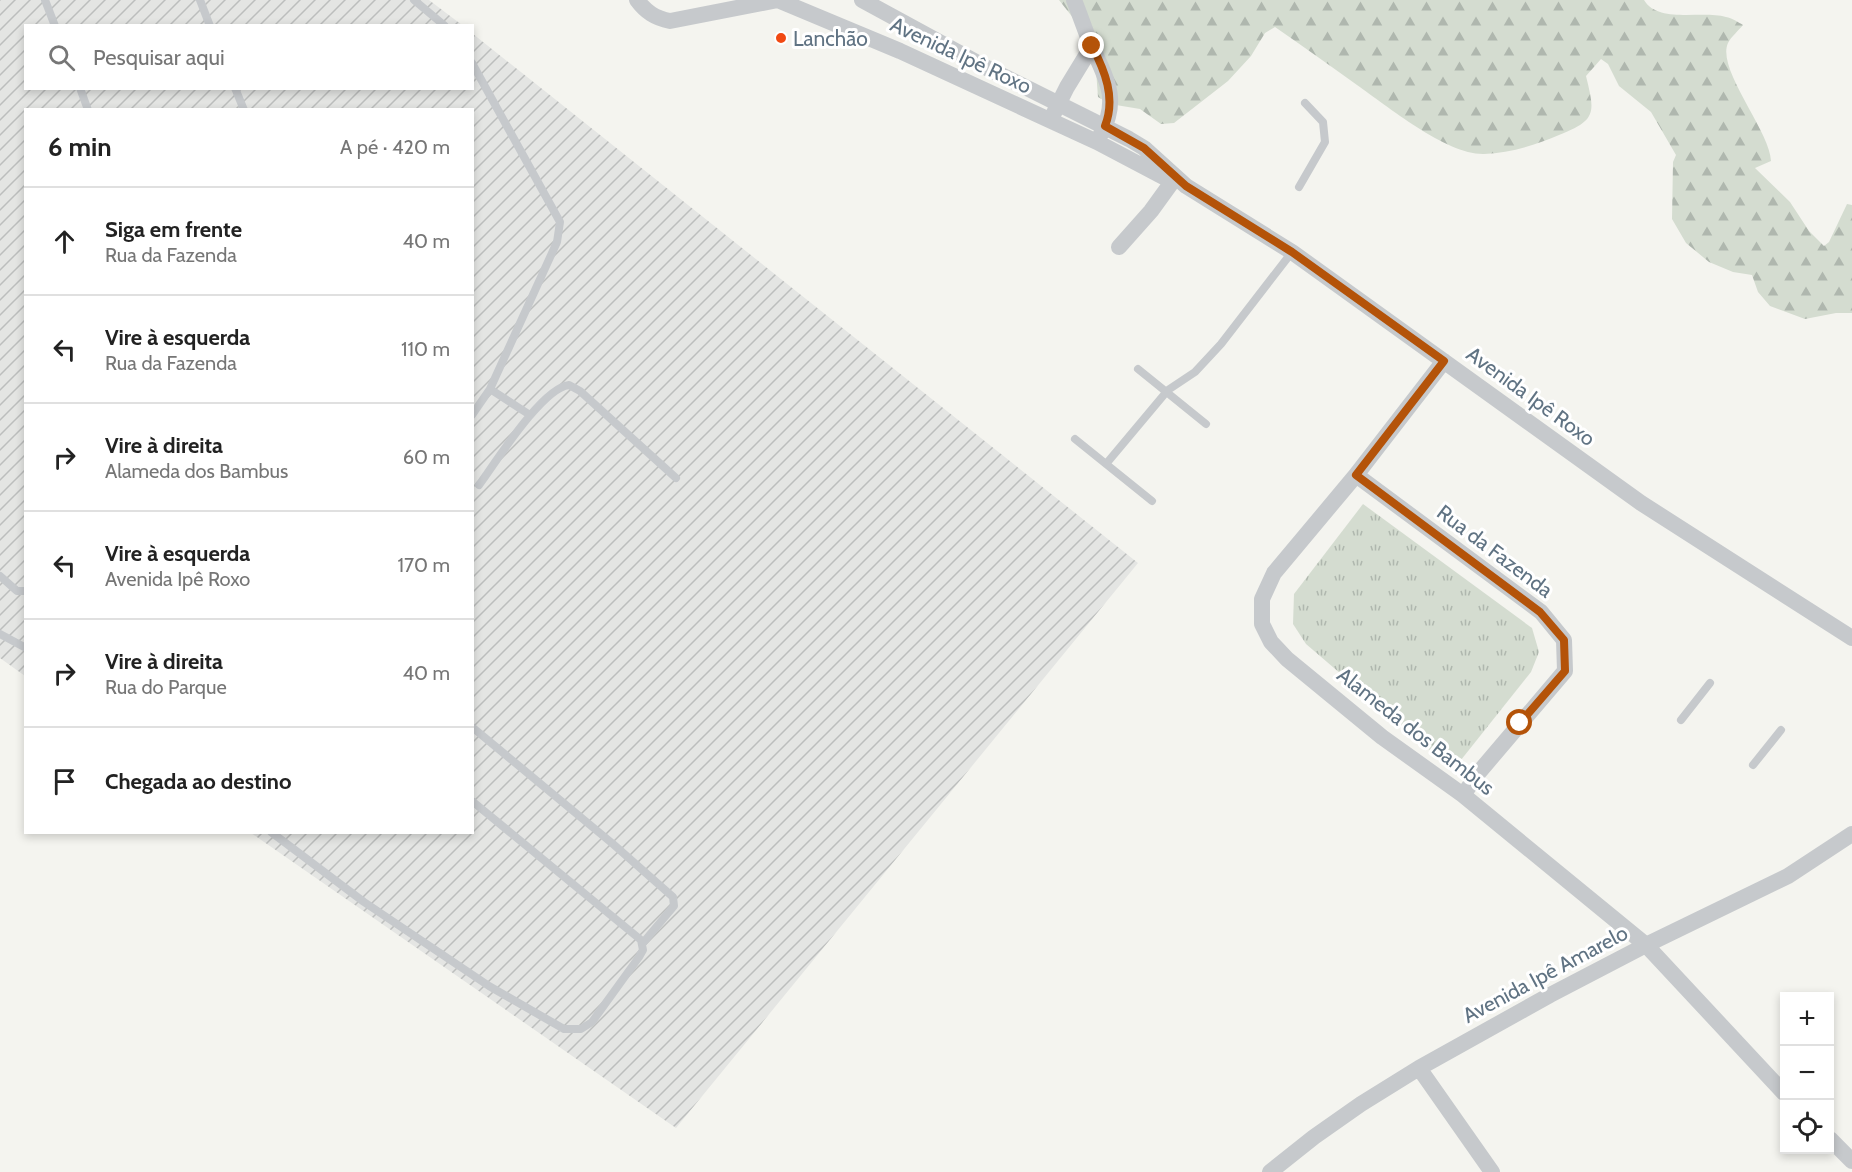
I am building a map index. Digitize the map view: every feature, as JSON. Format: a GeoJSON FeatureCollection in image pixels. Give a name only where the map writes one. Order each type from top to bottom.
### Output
{"type":"FeatureCollection","features":[{"type":"Feature","properties":{"kind":"street","name":"Avenida Ipê Roxo"},"geometry":{"type":"LineString","coordinates":[[637,0],[648,13],[659,19],[670,21],[778,0],[900,51],[1097,142],[1179,184],[1292,252],[1666,519],[1852,638]]}},
{"type":"Feature","properties":{"kind":"street","name":"Avenida Ipê Roxo"},"geometry":{"type":"LineString","coordinates":[[862,0],[987,68],[1105,126],[1144,148],[1179,184]]}},
{"type":"Feature","properties":{"kind":"street"},"geometry":{"type":"LineString","coordinates":[[1074,0],[1104,72],[1110,94],[1110,113],[1097,142]]}},
{"type":"Feature","properties":{"kind":"street"},"geometry":{"type":"LineString","coordinates":[[1050,121],[1092,46]]}},
{"type":"Feature","properties":{"kind":"street"},"geometry":{"type":"LineString","coordinates":[[1119,247],[1179,184]]}},
{"type":"Feature","properties":{"kind":"street","name":"Alameda dos Bambus"},"geometry":{"type":"LineString","coordinates":[[1444,361],[1356,475],[1274,573],[1262,599],[1263,624],[1271,642],[1287,659],[1382,737],[1463,795],[1646,945],[1780,1088]]}},
{"type":"Feature","properties":{"kind":"street","name":"Rua da Fazenda"},"geometry":{"type":"LineString","coordinates":[[1356,475],[1540,612],[1564,640],[1565,671],[1480,771],[1463,795]]}},
{"type":"Feature","properties":{"kind":"street","name":"Avenida Ipê Amarelo"},"geometry":{"type":"LineString","coordinates":[[1270,1172],[1342,1117],[1419,1068],[1646,945],[1788,876],[1852,834]]}},
{"type":"Feature","properties":{"kind":"street"},"geometry":{"type":"LineString","coordinates":[[1419,1068],[1492,1172]]}},
{"type":"Feature","properties":{"kind":"street"},"geometry":{"type":"LineString","coordinates":[[1834,1143],[1852,1161]]}},
{"type":"Feature","properties":{"kind":"lane"},"geometry":{"type":"LineString","coordinates":[[45,0],[54,24]]}},
{"type":"Feature","properties":{"kind":"lane"},"geometry":{"type":"LineString","coordinates":[[200,0],[209,24]]}},
{"type":"Feature","properties":{"kind":"lane"},"geometry":{"type":"LineString","coordinates":[[414,0],[443,24]]}},
{"type":"Feature","properties":{"kind":"lane"},"geometry":{"type":"LineString","coordinates":[[474,67],[560,222],[558,242],[490,388],[474,412]]}},
{"type":"Feature","properties":{"kind":"lane"},"geometry":{"type":"LineString","coordinates":[[81,90],[87,108]]}},
{"type":"Feature","properties":{"kind":"lane"},"geometry":{"type":"LineString","coordinates":[[236,90],[243,108]]}},
{"type":"Feature","properties":{"kind":"lane"},"geometry":{"type":"LineString","coordinates":[[1299,187],[1325,142],[1323,122],[1305,103]]}},
{"type":"Feature","properties":{"kind":"lane"},"geometry":{"type":"LineString","coordinates":[[1106,465],[1166,392],[1204,363],[1292,252]]}},
{"type":"Feature","properties":{"kind":"lane"},"geometry":{"type":"LineString","coordinates":[[1138,369],[1206,424]]}},
{"type":"Feature","properties":{"kind":"lane"},"geometry":{"type":"LineString","coordinates":[[479,485],[530,415],[559,387],[569,385],[580,391],[676,478]]}},
{"type":"Feature","properties":{"kind":"lane"},"geometry":{"type":"LineString","coordinates":[[490,388],[530,415]]}},
{"type":"Feature","properties":{"kind":"lane"},"geometry":{"type":"LineString","coordinates":[[1075,439],[1152,501]]}},
{"type":"Feature","properties":{"kind":"lane"},"geometry":{"type":"LineString","coordinates":[[0,576],[17,591],[24,591]]}},
{"type":"Feature","properties":{"kind":"lane"},"geometry":{"type":"LineString","coordinates":[[0,634],[24,647]]}},
{"type":"Feature","properties":{"kind":"lane"},"geometry":{"type":"LineString","coordinates":[[1681,720],[1710,683]]}},
{"type":"Feature","properties":{"kind":"lane"},"geometry":{"type":"LineString","coordinates":[[474,729],[613,844],[672,897],[674,906],[642,944]]}},
{"type":"Feature","properties":{"kind":"lane"},"geometry":{"type":"LineString","coordinates":[[1753,765],[1781,730]]}},
{"type":"Feature","properties":{"kind":"lane"},"geometry":{"type":"LineString","coordinates":[[274,834],[383,915],[489,986],[564,1029],[581,1029],[592,1022],[639,957],[643,950],[642,944],[601,906],[474,803]]}},
{"type":"Feature","properties":{"kind":"shaded area"},"geometry":{"type":"Polygon","coordinates":[[[0,0],[429,0],[461,24],[24,24],[24,90],[474,90],[474,35],[1138,563],[676,1128],[252,834],[474,834],[474,108],[24,108],[24,675],[0,658],[0,0]]]}},
{"type":"Feature","properties":{"kind":"green space"},"geometry":{"type":"Polygon","coordinates":[[[1059,0],[1644,0],[1659,12],[1681,15],[1716,15],[1730,18],[1743,25],[1728,43],[1726,54],[1730,68],[1762,134],[1771,161],[1755,168],[1790,202],[1809,231],[1824,246],[1829,242],[1847,204],[1852,205],[1852,313],[1836,313],[1805,319],[1770,306],[1758,292],[1752,275],[1733,272],[1709,262],[1686,243],[1672,219],[1673,162],[1676,155],[1651,112],[1619,86],[1608,64],[1601,59],[1586,76],[1591,107],[1590,114],[1581,125],[1532,145],[1484,154],[1453,147],[1418,128],[1275,27],[1265,33],[1251,56],[1228,81],[1174,123],[1161,124],[1140,109],[1110,104],[1098,97],[1096,70],[1081,28],[1059,0]]]}},
{"type":"Feature","properties":{"kind":"green space"},"geometry":{"type":"Polygon","coordinates":[[[1363,504],[1532,628],[1539,652],[1531,672],[1453,770],[1306,644],[1293,624],[1294,594],[1363,504]]]}},
{"type":"Feature","properties":{"kind":"place","name":"Lanchão"},"geometry":{"type":"Point","coordinates":[781,38]}},
{"type":"Feature","properties":{"kind":"route"},"geometry":{"type":"LineString","coordinates":[[1092,46],[1104,72],[1110,94],[1110,113],[1105,126],[1144,148],[1186,186],[1292,252],[1444,361],[1356,475],[1540,612],[1564,640],[1565,671],[1520,723]]}}]}
